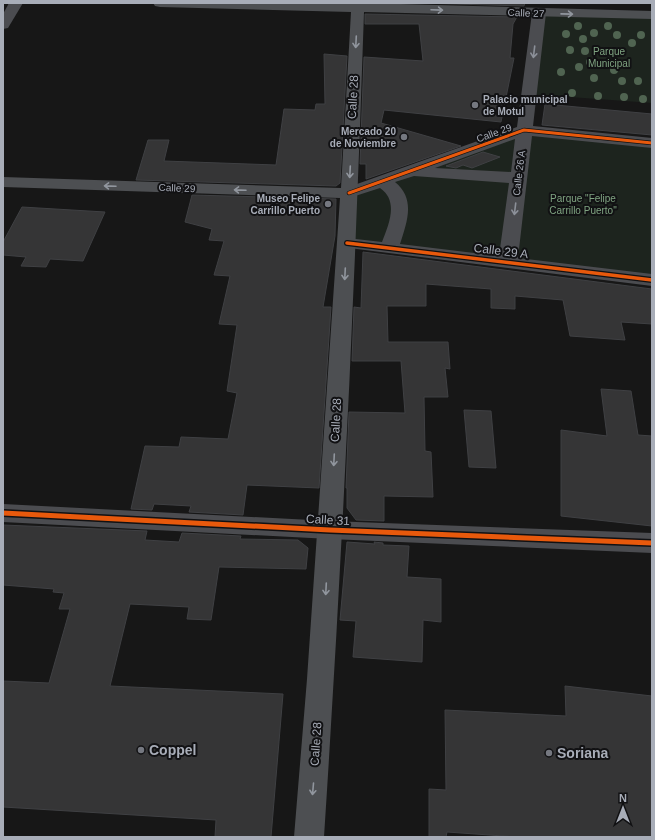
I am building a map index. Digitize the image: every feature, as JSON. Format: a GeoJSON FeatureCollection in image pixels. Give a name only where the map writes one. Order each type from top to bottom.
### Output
{"type":"FeatureCollection","features":[{"type":"Feature","properties":{"kind":"main road","name":"Calle 27"},"geometry":{"type":"LineString","coordinates":[[160,3],[358,5],[539,13],[652,15]]}},
{"type":"Feature","properties":{"kind":"main road","name":"Calle 28"},"geometry":{"type":"LineString","coordinates":[[309,837],[321,679],[347,243],[358,5]]}},
{"type":"Feature","properties":{"kind":"main road","name":"Calle 29"},"geometry":{"type":"LineString","coordinates":[[3,182],[349,193]]}},
{"type":"Feature","properties":{"kind":"street"},"geometry":{"type":"LineString","coordinates":[[3,25],[16,3]]}},
{"type":"Feature","properties":{"kind":"street","name":"Calle 26 A"},"geometry":{"type":"LineString","coordinates":[[508,262],[539,13]]}},
{"type":"Feature","properties":{"kind":"street","name":"Calle 29"},"geometry":{"type":"LineString","coordinates":[[349,193],[524,130],[652,143]]}},
{"type":"Feature","properties":{"kind":"street"},"geometry":{"type":"LineString","coordinates":[[410,171],[519,178]]}},
{"type":"Feature","properties":{"kind":"street"},"geometry":{"type":"LineString","coordinates":[[382,181],[399,197],[400,210],[390,248]]}},
{"type":"Feature","properties":{"kind":"street","name":"Calle 29 A"},"geometry":{"type":"LineString","coordinates":[[347,243],[652,280]]}},
{"type":"Feature","properties":{"kind":"street","name":"Calle 31"},"geometry":{"type":"LineString","coordinates":[[3,513],[330,530],[652,544]]}},
{"type":"Feature","properties":{"kind":"green space","name":"Parque Municipal"},"geometry":{"type":"Polygon","coordinates":[[[539,13],[652,16],[652,103],[529,94],[539,13]]]}},
{"type":"Feature","properties":{"kind":"green space","name":"Parque \"Felipe Carrillo Puerto\""},"geometry":{"type":"Polygon","coordinates":[[[524,130],[652,143],[652,280],[347,243],[349,193],[524,130]]]}},
{"type":"Feature","properties":{"kind":"building"},"geometry":{"type":"Polygon","coordinates":[[[419,3],[525,3],[524,6],[419,3]]]}},
{"type":"Feature","properties":{"kind":"building"},"geometry":{"type":"Polygon","coordinates":[[[365,14],[517,17],[513,24],[510,58],[514,58],[501,122],[384,110],[381,123],[461,146],[366,179],[366,164],[360,164],[364,57],[423,61],[419,24],[365,24],[365,14]]]}},
{"type":"Feature","properties":{"kind":"building"},"geometry":{"type":"Polygon","coordinates":[[[324,54],[347,56],[340,183],[336,186],[136,180],[148,140],[169,140],[164,161],[276,165],[284,109],[315,110],[316,104],[325,104],[324,54]]]}},
{"type":"Feature","properties":{"kind":"building"},"geometry":{"type":"Polygon","coordinates":[[[545,104],[652,114],[652,135],[542,125],[545,104]]]}},
{"type":"Feature","properties":{"kind":"building"},"geometry":{"type":"Polygon","coordinates":[[[483,152],[500,157],[472,168],[463,165],[456,168],[446,166],[483,152]]]}},
{"type":"Feature","properties":{"kind":"building"},"geometry":{"type":"Polygon","coordinates":[[[192,195],[336,199],[335,236],[323,307],[331,307],[319,488],[247,485],[243,515],[189,512],[191,506],[154,504],[152,510],[131,509],[145,446],[179,447],[181,437],[228,439],[237,393],[227,391],[237,325],[219,324],[230,276],[214,275],[224,241],[209,240],[212,229],[185,222],[192,195]]]}},
{"type":"Feature","properties":{"kind":"building"},"geometry":{"type":"Polygon","coordinates":[[[22,207],[105,212],[83,261],[50,259],[46,267],[21,266],[26,257],[3,255],[3,242],[22,207]]]}},
{"type":"Feature","properties":{"kind":"building"},"geometry":{"type":"Polygon","coordinates":[[[363,252],[652,289],[652,324],[621,322],[625,340],[570,336],[563,300],[515,296],[515,309],[491,308],[491,289],[426,284],[426,306],[387,306],[388,342],[448,342],[450,369],[445,368],[448,397],[424,397],[425,451],[431,452],[433,497],[384,496],[384,521],[356,520],[347,508],[346,488],[349,412],[405,413],[401,361],[352,361],[354,307],[361,308],[363,252]]]}},
{"type":"Feature","properties":{"kind":"building"},"geometry":{"type":"Polygon","coordinates":[[[601,389],[631,391],[638,435],[652,436],[652,526],[561,516],[561,430],[607,436],[601,389]]]}},
{"type":"Feature","properties":{"kind":"building"},"geometry":{"type":"Polygon","coordinates":[[[464,410],[491,411],[496,468],[469,467],[464,410]]]}},
{"type":"Feature","properties":{"kind":"building"},"geometry":{"type":"Polygon","coordinates":[[[3,525],[147,531],[145,540],[179,542],[182,533],[241,536],[240,539],[298,540],[308,548],[306,569],[219,567],[211,620],[187,619],[189,607],[130,604],[110,686],[283,694],[271,837],[215,837],[216,820],[3,807],[3,681],[49,683],[70,609],[59,609],[64,593],[53,592],[54,589],[3,585],[3,525]]]}},
{"type":"Feature","properties":{"kind":"building"},"geometry":{"type":"Polygon","coordinates":[[[347,542],[375,544],[374,542],[383,543],[383,545],[409,546],[407,577],[441,579],[441,622],[423,620],[422,662],[353,657],[356,621],[340,620],[347,542]]]}},
{"type":"Feature","properties":{"kind":"building","name":"Soriana"},"geometry":{"type":"Polygon","coordinates":[[[565,686],[652,696],[652,837],[517,837],[447,832],[446,837],[429,837],[429,789],[446,790],[445,710],[566,716],[565,686]]]}},
{"type":"Feature","properties":{"kind":"cycle path"},"geometry":{"type":"LineString","coordinates":[[349,193],[524,130],[652,143]]}},
{"type":"Feature","properties":{"kind":"cycle path"},"geometry":{"type":"LineString","coordinates":[[347,243],[652,280]]}},
{"type":"Feature","properties":{"kind":"cycle path"},"geometry":{"type":"LineString","coordinates":[[3,513],[330,530],[652,543]]}},
{"type":"Feature","properties":{"kind":"place","name":"Palacio municipal de Motul"},"geometry":{"type":"Point","coordinates":[475,105]}},
{"type":"Feature","properties":{"kind":"place","name":"Mercado 20 de Noviembre"},"geometry":{"type":"Point","coordinates":[404,137]}},
{"type":"Feature","properties":{"kind":"place","name":"Museo Felipe Carrillo Puerto"},"geometry":{"type":"Point","coordinates":[328,204]}},
{"type":"Feature","properties":{"kind":"place","name":"Coppel"},"geometry":{"type":"Point","coordinates":[141,750]}},
{"type":"Feature","properties":{"kind":"place","name":"Soriana"},"geometry":{"type":"Point","coordinates":[549,753]}}]}
